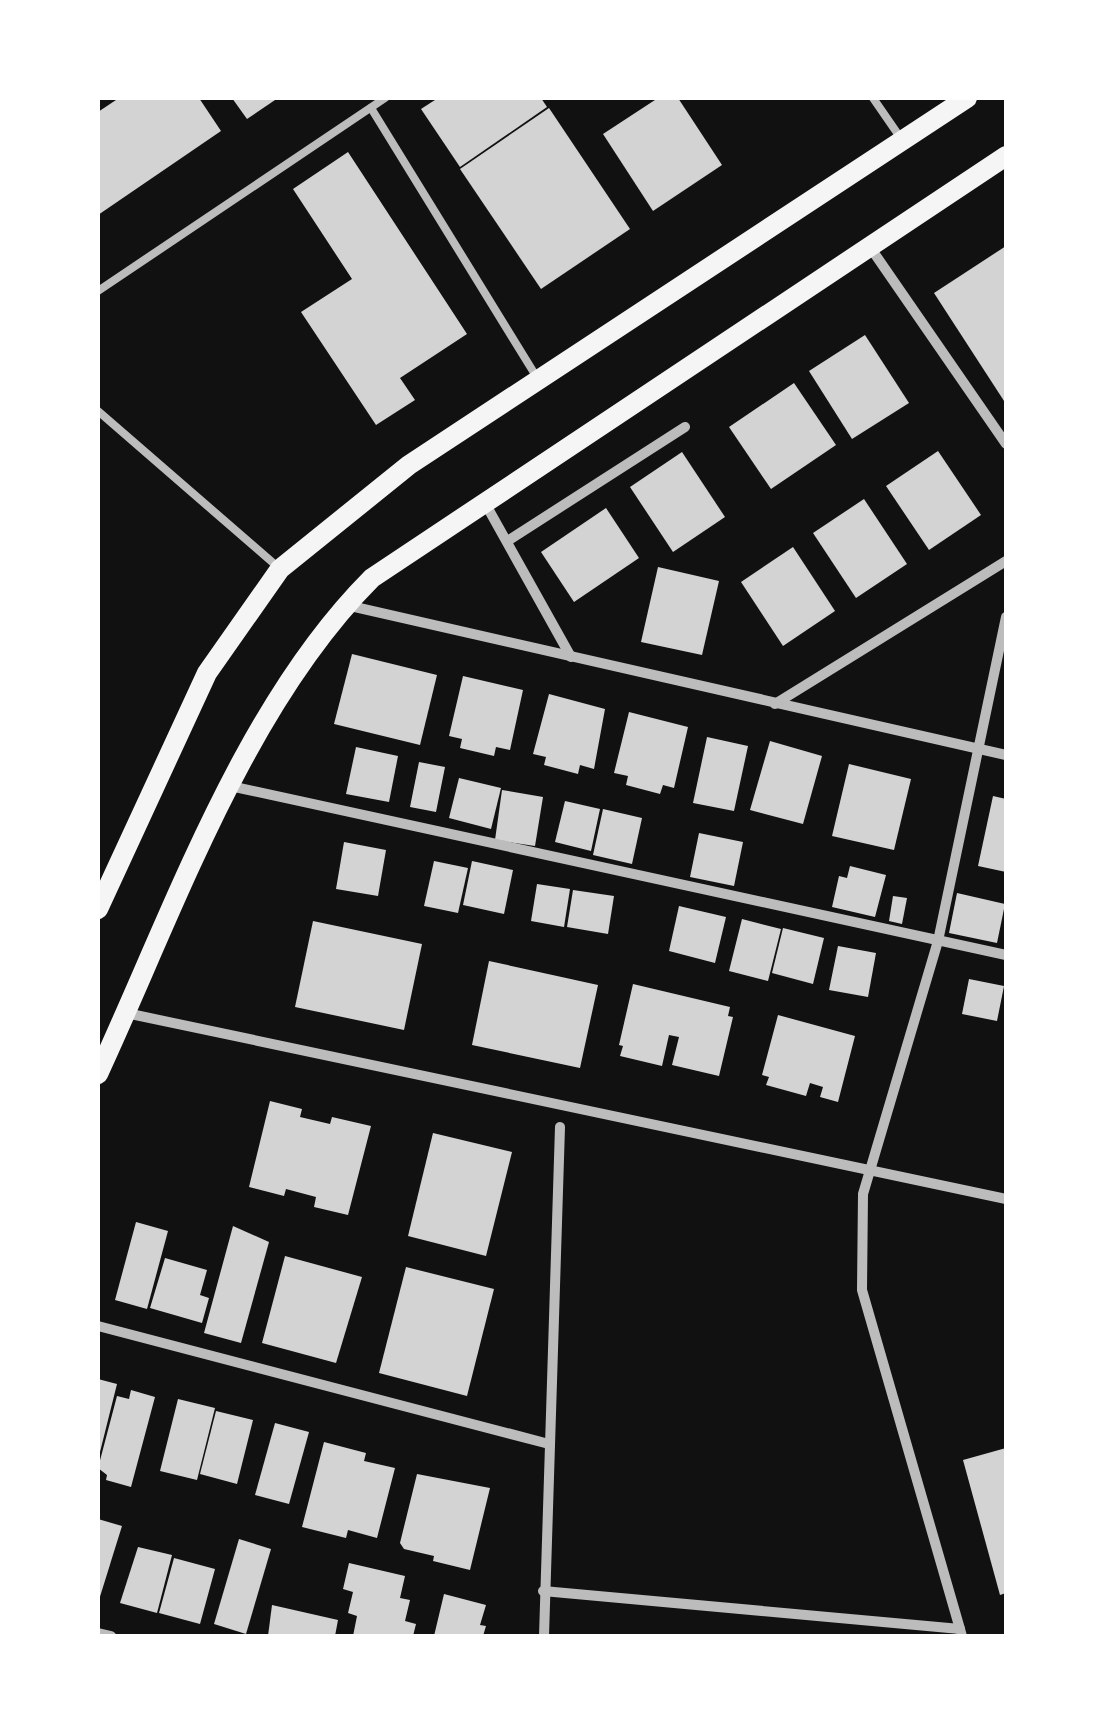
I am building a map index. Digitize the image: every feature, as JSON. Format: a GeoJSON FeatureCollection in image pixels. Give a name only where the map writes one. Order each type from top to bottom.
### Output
{"type":"FeatureCollection","features":[{"type":"Feature","properties":{"kind":"main road"},"geometry":{"type":"LineString","coordinates":[[98,909],[207,673],[280,569],[409,465],[967,98]]}},
{"type":"Feature","properties":{"kind":"main road"},"geometry":{"type":"LineString","coordinates":[[98,1074],[230,786],[299,661],[345,605],[372,578],[1006,156]]}},
{"type":"Feature","properties":{"kind":"street"},"geometry":{"type":"LineString","coordinates":[[870,247],[1006,444]]}},
{"type":"Feature","properties":{"kind":"street"},"geometry":{"type":"LineString","coordinates":[[509,540],[685,426]]}},
{"type":"Feature","properties":{"kind":"street"},"geometry":{"type":"LineString","coordinates":[[485,503],[571,657]]}},
{"type":"Feature","properties":{"kind":"street"},"geometry":{"type":"LineString","coordinates":[[775,704],[1006,561]]}},
{"type":"Feature","properties":{"kind":"street"},"geometry":{"type":"LineString","coordinates":[[345,605],[1006,756]]}},
{"type":"Feature","properties":{"kind":"street"},"geometry":{"type":"LineString","coordinates":[[544,1591],[961,1633],[862,1290],[863,1194],[938,941],[1006,618]]}},
{"type":"Feature","properties":{"kind":"street"},"geometry":{"type":"LineString","coordinates":[[230,786],[1006,955]]}},
{"type":"Feature","properties":{"kind":"street"},"geometry":{"type":"LineString","coordinates":[[126,1013],[1006,1199]]}},
{"type":"Feature","properties":{"kind":"street"},"geometry":{"type":"LineString","coordinates":[[544,1636],[560,1127]]}},
{"type":"Feature","properties":{"kind":"street"},"geometry":{"type":"LineString","coordinates":[[98,1326],[548,1444]]}},
{"type":"Feature","properties":{"kind":"street"},"geometry":{"type":"LineString","coordinates":[[98,1633],[111,1636]]}},
{"type":"Feature","properties":{"kind":"lane"},"geometry":{"type":"LineString","coordinates":[[98,292],[386,98]]}},
{"type":"Feature","properties":{"kind":"lane"},"geometry":{"type":"LineString","coordinates":[[873,98],[902,140]]}},
{"type":"Feature","properties":{"kind":"lane"},"geometry":{"type":"LineString","coordinates":[[371,108],[539,380]]}},
{"type":"Feature","properties":{"kind":"lane"},"geometry":{"type":"LineString","coordinates":[[98,411],[280,569]]}},
{"type":"Feature","properties":{"kind":"building"},"geometry":{"type":"Polygon","coordinates":[[[119,98],[199,98],[221,131],[98,215],[98,112],[119,98]]]}},
{"type":"Feature","properties":{"kind":"building"},"geometry":{"type":"Polygon","coordinates":[[[232,98],[278,98],[247,119],[232,98]]]}},
{"type":"Feature","properties":{"kind":"building"},"geometry":{"type":"Polygon","coordinates":[[[438,98],[541,98],[547,107],[460,167],[421,109],[438,98]]]}},
{"type":"Feature","properties":{"kind":"building"},"geometry":{"type":"Polygon","coordinates":[[[658,98],[678,98],[722,165],[653,211],[603,134],[658,98]]]}},
{"type":"Feature","properties":{"kind":"building"},"geometry":{"type":"Polygon","coordinates":[[[549,108],[630,229],[541,289],[460,169],[549,108]]]}},
{"type":"Feature","properties":{"kind":"building"},"geometry":{"type":"Polygon","coordinates":[[[348,152],[467,334],[400,378],[415,400],[376,425],[301,312],[352,279],[293,189],[348,152]]]}},
{"type":"Feature","properties":{"kind":"building"},"geometry":{"type":"Polygon","coordinates":[[[1006,246],[1006,404],[934,293],[1006,246]]]}},
{"type":"Feature","properties":{"kind":"building"},"geometry":{"type":"Polygon","coordinates":[[[865,335],[909,403],[852,439],[809,371],[865,335]]]}},
{"type":"Feature","properties":{"kind":"building"},"geometry":{"type":"Polygon","coordinates":[[[794,383],[836,445],[771,489],[729,427],[794,383]]]}},
{"type":"Feature","properties":{"kind":"building"},"geometry":{"type":"Polygon","coordinates":[[[938,451],[981,515],[929,550],[886,486],[938,451]]]}},
{"type":"Feature","properties":{"kind":"building"},"geometry":{"type":"Polygon","coordinates":[[[682,452],[725,517],[673,552],[630,487],[682,452]]]}},
{"type":"Feature","properties":{"kind":"building"},"geometry":{"type":"Polygon","coordinates":[[[864,499],[907,564],[856,598],[813,533],[864,499]]]}},
{"type":"Feature","properties":{"kind":"building"},"geometry":{"type":"Polygon","coordinates":[[[606,508],[639,558],[574,602],[541,552],[606,508]]]}},
{"type":"Feature","properties":{"kind":"building"},"geometry":{"type":"Polygon","coordinates":[[[793,547],[835,611],[783,646],[741,582],[793,547]]]}},
{"type":"Feature","properties":{"kind":"building"},"geometry":{"type":"Polygon","coordinates":[[[658,567],[719,581],[702,655],[641,642],[658,567]]]}},
{"type":"Feature","properties":{"kind":"building"},"geometry":{"type":"Polygon","coordinates":[[[352,654],[437,675],[420,745],[334,724],[352,654]]]}},
{"type":"Feature","properties":{"kind":"building"},"geometry":{"type":"Polygon","coordinates":[[[463,676],[523,690],[510,750],[496,747],[494,756],[460,748],[462,739],[449,736],[463,676]]]}},
{"type":"Feature","properties":{"kind":"building"},"geometry":{"type":"Polygon","coordinates":[[[549,694],[605,709],[594,769],[580,765],[578,774],[544,765],[546,757],[533,754],[549,694]]]}},
{"type":"Feature","properties":{"kind":"building"},"geometry":{"type":"Polygon","coordinates":[[[629,712],[688,727],[674,788],[663,785],[660,794],[626,785],[628,776],[614,773],[629,712]]]}},
{"type":"Feature","properties":{"kind":"building"},"geometry":{"type":"Polygon","coordinates":[[[707,737],[748,746],[734,811],[693,803],[707,737]]]}},
{"type":"Feature","properties":{"kind":"building"},"geometry":{"type":"Polygon","coordinates":[[[770,741],[822,756],[803,824],[750,810],[770,741]]]}},
{"type":"Feature","properties":{"kind":"building"},"geometry":{"type":"Polygon","coordinates":[[[356,747],[398,756],[389,802],[346,794],[356,747]]]}},
{"type":"Feature","properties":{"kind":"building"},"geometry":{"type":"Polygon","coordinates":[[[419,762],[445,767],[436,812],[410,807],[419,762]]]}},
{"type":"Feature","properties":{"kind":"building"},"geometry":{"type":"Polygon","coordinates":[[[849,764],[911,779],[894,850],[832,836],[849,764]]]}},
{"type":"Feature","properties":{"kind":"building"},"geometry":{"type":"Polygon","coordinates":[[[459,778],[501,788],[491,829],[449,818],[459,778]]]}},
{"type":"Feature","properties":{"kind":"building"},"geometry":{"type":"Polygon","coordinates":[[[502,790],[543,797],[535,846],[495,840],[502,790]]]}},
{"type":"Feature","properties":{"kind":"building"},"geometry":{"type":"Polygon","coordinates":[[[993,796],[1006,799],[1006,872],[978,866],[993,796]]]}},
{"type":"Feature","properties":{"kind":"building"},"geometry":{"type":"Polygon","coordinates":[[[565,801],[600,809],[591,851],[555,842],[565,801]]]}},
{"type":"Feature","properties":{"kind":"building"},"geometry":{"type":"Polygon","coordinates":[[[603,809],[642,818],[632,864],[593,855],[603,809]]]}},
{"type":"Feature","properties":{"kind":"building"},"geometry":{"type":"Polygon","coordinates":[[[699,833],[743,842],[734,886],[690,877],[699,833]]]}},
{"type":"Feature","properties":{"kind":"building"},"geometry":{"type":"Polygon","coordinates":[[[344,842],[386,850],[378,896],[336,889],[344,842]]]}},
{"type":"Feature","properties":{"kind":"building"},"geometry":{"type":"Polygon","coordinates":[[[434,861],[468,868],[458,913],[424,906],[434,861]]]}},
{"type":"Feature","properties":{"kind":"building"},"geometry":{"type":"Polygon","coordinates":[[[472,861],[513,870],[504,914],[463,905],[472,861]]]}},
{"type":"Feature","properties":{"kind":"building"},"geometry":{"type":"Polygon","coordinates":[[[850,866],[886,875],[875,917],[832,907],[839,876],[847,878],[850,866]]]}},
{"type":"Feature","properties":{"kind":"building"},"geometry":{"type":"Polygon","coordinates":[[[537,884],[570,889],[564,927],[531,921],[537,884]]]}},
{"type":"Feature","properties":{"kind":"building"},"geometry":{"type":"Polygon","coordinates":[[[573,890],[614,896],[608,934],[567,927],[573,890]]]}},
{"type":"Feature","properties":{"kind":"building"},"geometry":{"type":"Polygon","coordinates":[[[957,893],[1005,904],[997,943],[949,933],[957,893]]]}},
{"type":"Feature","properties":{"kind":"building"},"geometry":{"type":"Polygon","coordinates":[[[893,896],[907,898],[902,924],[889,921],[893,896]]]}},
{"type":"Feature","properties":{"kind":"building"},"geometry":{"type":"Polygon","coordinates":[[[679,906],[726,917],[715,963],[669,951],[679,906]]]}},
{"type":"Feature","properties":{"kind":"building"},"geometry":{"type":"Polygon","coordinates":[[[742,919],[781,929],[768,981],[729,971],[742,919]]]}},
{"type":"Feature","properties":{"kind":"building"},"geometry":{"type":"Polygon","coordinates":[[[313,921],[422,944],[404,1030],[295,1007],[313,921]]]}},
{"type":"Feature","properties":{"kind":"building"},"geometry":{"type":"Polygon","coordinates":[[[783,928],[824,938],[813,984],[772,973],[783,928]]]}},
{"type":"Feature","properties":{"kind":"building"},"geometry":{"type":"Polygon","coordinates":[[[838,946],[876,953],[868,997],[829,990],[838,946]]]}},
{"type":"Feature","properties":{"kind":"building"},"geometry":{"type":"Polygon","coordinates":[[[489,961],[598,985],[580,1068],[472,1045],[489,961]]]}},
{"type":"Feature","properties":{"kind":"building"},"geometry":{"type":"Polygon","coordinates":[[[969,979],[1004,986],[997,1021],[962,1014],[969,979]]]}},
{"type":"Feature","properties":{"kind":"building"},"geometry":{"type":"Polygon","coordinates":[[[633,984],[730,1007],[728,1016],[733,1017],[719,1076],[672,1065],[679,1037],[669,1035],[662,1066],[620,1056],[633,984]]]}},
{"type":"Feature","properties":{"kind":"building"},"geometry":{"type":"Polygon","coordinates":[[[778,1015],[855,1036],[838,1102],[820,1097],[823,1087],[810,1083],[806,1096],[766,1085],[769,1077],[762,1075],[778,1015]]]}},
{"type":"Feature","properties":{"kind":"building"},"geometry":{"type":"Polygon","coordinates":[[[270,1101],[302,1109],[300,1117],[330,1124],[332,1117],[371,1126],[348,1215],[314,1207],[316,1197],[286,1189],[284,1196],[249,1187],[270,1101]]]}},
{"type":"Feature","properties":{"kind":"building"},"geometry":{"type":"Polygon","coordinates":[[[433,1133],[512,1152],[486,1256],[408,1236],[433,1133]]]}},
{"type":"Feature","properties":{"kind":"building"},"geometry":{"type":"Polygon","coordinates":[[[136,1222],[168,1231],[147,1309],[115,1300],[136,1222]]]}},
{"type":"Feature","properties":{"kind":"building"},"geometry":{"type":"Polygon","coordinates":[[[233,1226],[269,1242],[241,1343],[204,1333],[233,1226]]]}},
{"type":"Feature","properties":{"kind":"building"},"geometry":{"type":"Polygon","coordinates":[[[285,1256],[362,1277],[336,1363],[262,1343],[285,1256]]]}},
{"type":"Feature","properties":{"kind":"building"},"geometry":{"type":"Polygon","coordinates":[[[165,1258],[207,1270],[200,1295],[209,1298],[202,1323],[150,1308],[165,1258]]]}},
{"type":"Feature","properties":{"kind":"building"},"geometry":{"type":"Polygon","coordinates":[[[406,1267],[494,1289],[467,1396],[379,1373],[406,1267]]]}},
{"type":"Feature","properties":{"kind":"building"},"geometry":{"type":"Polygon","coordinates":[[[98,1379],[117,1384],[99,1456],[98,1456],[98,1379]]]}},
{"type":"Feature","properties":{"kind":"building"},"geometry":{"type":"Polygon","coordinates":[[[131,1390],[155,1397],[131,1487],[106,1480],[107,1475],[98,1468],[117,1396],[129,1399],[131,1390]]]}},
{"type":"Feature","properties":{"kind":"building"},"geometry":{"type":"Polygon","coordinates":[[[178,1399],[215,1408],[197,1480],[160,1471],[178,1399]]]}},
{"type":"Feature","properties":{"kind":"building"},"geometry":{"type":"Polygon","coordinates":[[[216,1411],[253,1420],[237,1484],[200,1474],[216,1411]]]}},
{"type":"Feature","properties":{"kind":"building"},"geometry":{"type":"Polygon","coordinates":[[[275,1423],[309,1432],[289,1504],[255,1495],[275,1423]]]}},
{"type":"Feature","properties":{"kind":"building"},"geometry":{"type":"Polygon","coordinates":[[[324,1442],[366,1453],[364,1461],[395,1468],[377,1538],[348,1530],[346,1538],[302,1527],[324,1442]]]}},
{"type":"Feature","properties":{"kind":"building"},"geometry":{"type":"Polygon","coordinates":[[[1006,1448],[1006,1593],[1000,1595],[963,1460],[1006,1448]]]}},
{"type":"Feature","properties":{"kind":"building"},"geometry":{"type":"Polygon","coordinates":[[[417,1474],[490,1488],[470,1570],[433,1561],[434,1556],[404,1549],[400,1543],[417,1474]]]}},
{"type":"Feature","properties":{"kind":"building"},"geometry":{"type":"Polygon","coordinates":[[[98,1519],[122,1526],[98,1603],[98,1519]]]}},
{"type":"Feature","properties":{"kind":"building"},"geometry":{"type":"Polygon","coordinates":[[[239,1539],[271,1549],[246,1634],[214,1624],[239,1539]]]}},
{"type":"Feature","properties":{"kind":"building"},"geometry":{"type":"Polygon","coordinates":[[[138,1547],[172,1555],[157,1613],[120,1603],[138,1547]]]}},
{"type":"Feature","properties":{"kind":"building"},"geometry":{"type":"Polygon","coordinates":[[[174,1558],[215,1569],[200,1624],[159,1613],[174,1558]]]}},
{"type":"Feature","properties":{"kind":"building"},"geometry":{"type":"Polygon","coordinates":[[[349,1563],[405,1576],[400,1598],[410,1600],[405,1621],[416,1624],[413,1636],[353,1636],[357,1616],[348,1613],[353,1592],[343,1589],[349,1563]]]}},
{"type":"Feature","properties":{"kind":"building"},"geometry":{"type":"Polygon","coordinates":[[[444,1594],[486,1605],[480,1625],[486,1626],[483,1636],[434,1636],[444,1594]]]}},
{"type":"Feature","properties":{"kind":"building"},"geometry":{"type":"Polygon","coordinates":[[[272,1605],[338,1620],[335,1636],[268,1636],[272,1605]]]}}]}
